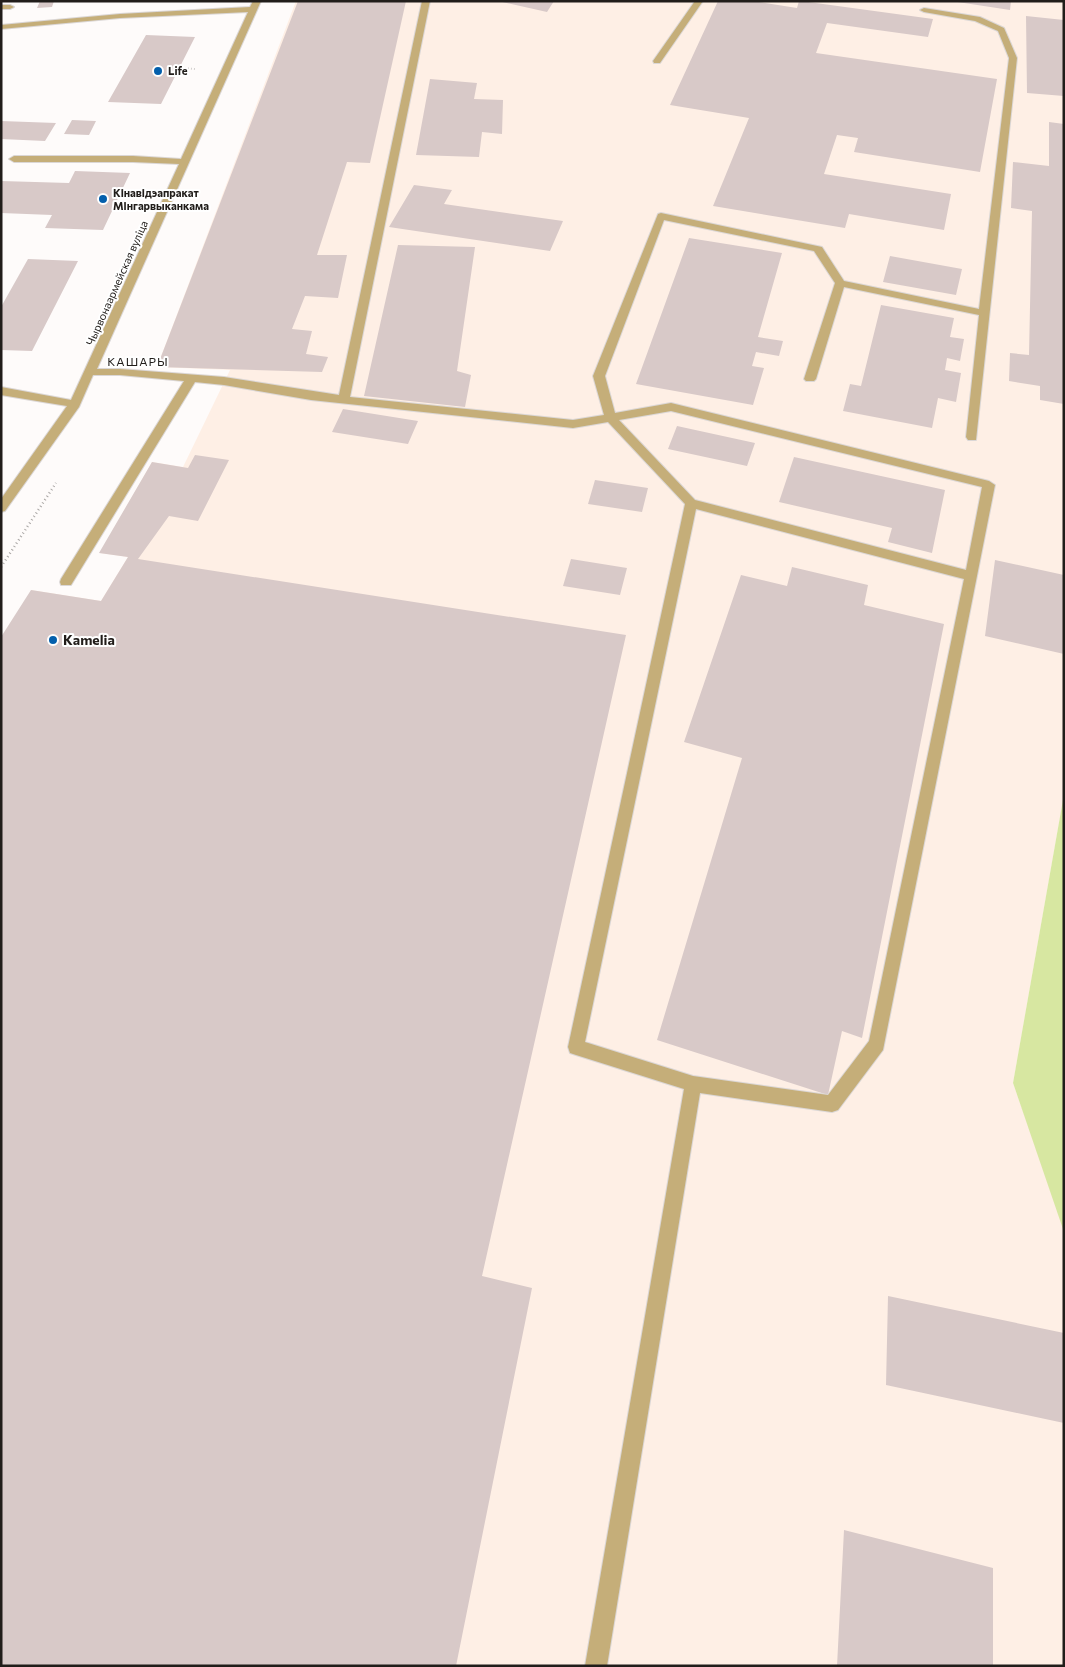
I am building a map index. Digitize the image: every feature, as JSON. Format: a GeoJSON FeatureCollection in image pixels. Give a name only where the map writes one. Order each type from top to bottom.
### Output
{"type":"FeatureCollection","features":[{"type":"Feature","properties":{"kind":"street"},"geometry":{"type":"LineString","coordinates":[[344,399],[426,1]]}},
{"type":"Feature","properties":{"kind":"street"},"geometry":{"type":"LineString","coordinates":[[657,61],[699,1]]}},
{"type":"Feature","properties":{"kind":"street"},"geometry":{"type":"LineString","coordinates":[[1,27],[255,5]]}},
{"type":"Feature","properties":{"kind":"street","name":"Чырвонаармейская вуліца"},"geometry":{"type":"LineString","coordinates":[[1,508],[75,404],[255,5]]}},
{"type":"Feature","properties":{"kind":"street"},"geometry":{"type":"LineString","coordinates":[[924,10],[976,19],[1001,30],[1013,58],[984,312],[972,437]]}},
{"type":"Feature","properties":{"kind":"street"},"geometry":{"type":"LineString","coordinates":[[14,159],[133,159],[184,162]]}},
{"type":"Feature","properties":{"kind":"street"},"geometry":{"type":"LineString","coordinates":[[971,576],[691,503],[610,417],[599,376],[661,216],[818,249],[840,283],[984,312]]}},
{"type":"Feature","properties":{"kind":"street"},"geometry":{"type":"LineString","coordinates":[[810,379],[840,283]]}},
{"type":"Feature","properties":{"kind":"street"},"geometry":{"type":"LineString","coordinates":[[91,372],[120,372],[224,381],[344,399],[573,424],[671,407],[989,485],[877,1044],[832,1104],[693,1084],[576,1047],[691,503]]}},
{"type":"Feature","properties":{"kind":"street"},"geometry":{"type":"LineString","coordinates":[[66,582],[191,379]]}},
{"type":"Feature","properties":{"kind":"street"},"geometry":{"type":"LineString","coordinates":[[1,391],[75,404]]}},
{"type":"Feature","properties":{"kind":"street"},"geometry":{"type":"LineString","coordinates":[[596,1666],[693,1084]]}},
{"type":"Feature","properties":{"kind":"path"},"geometry":{"type":"LineString","coordinates":[[179,68],[203,69]]}},
{"type":"Feature","properties":{"kind":"shaded area"},"geometry":{"type":"Polygon","coordinates":[[[296,1],[1064,1],[1064,794],[1013,1083],[1064,1227],[1064,1666],[1,1666],[31,590],[101,601],[128,557],[100,553],[152,462],[183,467],[230,370],[157,367],[296,1]]]}},
{"type":"Feature","properties":{"kind":"green space"},"geometry":{"type":"Polygon","coordinates":[[[1064,794],[1064,1232],[1013,1083],[1064,794]]]}},
{"type":"Feature","properties":{"kind":"building"},"geometry":{"type":"Polygon","coordinates":[[[40,1],[54,1],[52,7],[37,8],[40,1]]]}},
{"type":"Feature","properties":{"kind":"building"},"geometry":{"type":"Polygon","coordinates":[[[298,1],[406,1],[370,163],[347,162],[317,255],[347,255],[338,298],[305,296],[292,329],[312,331],[306,354],[328,357],[322,372],[157,367],[298,1]]]}},
{"type":"Feature","properties":{"kind":"building"},"geometry":{"type":"Polygon","coordinates":[[[498,1],[554,1],[547,12],[498,1]]]}},
{"type":"Feature","properties":{"kind":"building"},"geometry":{"type":"Polygon","coordinates":[[[718,1],[752,1],[797,8],[799,1],[801,1],[933,19],[928,37],[827,23],[816,53],[997,79],[980,172],[854,152],[858,138],[837,135],[824,174],[951,194],[944,230],[849,214],[845,228],[713,206],[749,118],[670,105],[718,1]]]}},
{"type":"Feature","properties":{"kind":"building"},"geometry":{"type":"Polygon","coordinates":[[[951,1],[1011,1],[1010,10],[951,1]]]}},
{"type":"Feature","properties":{"kind":"building"},"geometry":{"type":"Polygon","coordinates":[[[1026,16],[1064,20],[1064,96],[1027,93],[1026,16]]]}},
{"type":"Feature","properties":{"kind":"building"},"geometry":{"type":"Polygon","coordinates":[[[146,35],[195,37],[161,104],[108,102],[146,35]]]}},
{"type":"Feature","properties":{"kind":"building"},"geometry":{"type":"Polygon","coordinates":[[[430,79],[477,83],[474,99],[503,100],[502,134],[482,132],[479,157],[416,155],[430,79]]]}},
{"type":"Feature","properties":{"kind":"building"},"geometry":{"type":"Polygon","coordinates":[[[72,120],[96,121],[89,135],[64,134],[72,120]]]}},
{"type":"Feature","properties":{"kind":"building"},"geometry":{"type":"Polygon","coordinates":[[[1,121],[56,123],[45,141],[1,139],[1,121]]]}},
{"type":"Feature","properties":{"kind":"building"},"geometry":{"type":"Polygon","coordinates":[[[1049,122],[1064,124],[1064,404],[1040,400],[1040,386],[1009,381],[1010,353],[1029,355],[1032,211],[1011,208],[1013,162],[1049,166],[1049,122]]]}},
{"type":"Feature","properties":{"kind":"building"},"geometry":{"type":"Polygon","coordinates":[[[75,171],[130,173],[103,230],[45,228],[52,215],[1,213],[1,181],[69,183],[75,171]]]}},
{"type":"Feature","properties":{"kind":"building"},"geometry":{"type":"Polygon","coordinates":[[[414,185],[452,190],[444,204],[563,221],[550,251],[389,227],[414,185]]]}},
{"type":"Feature","properties":{"kind":"building"},"geometry":{"type":"Polygon","coordinates":[[[689,238],[782,253],[758,337],[783,341],[779,356],[756,352],[752,366],[764,368],[753,405],[636,384],[689,238]]]}},
{"type":"Feature","properties":{"kind":"building"},"geometry":{"type":"Polygon","coordinates":[[[398,245],[475,247],[457,371],[471,375],[465,407],[364,396],[398,245]]]}},
{"type":"Feature","properties":{"kind":"building"},"geometry":{"type":"Polygon","coordinates":[[[890,256],[962,269],[956,295],[883,282],[890,256]]]}},
{"type":"Feature","properties":{"kind":"building"},"geometry":{"type":"Polygon","coordinates":[[[28,259],[78,261],[32,351],[1,350],[1,307],[28,259]]]}},
{"type":"Feature","properties":{"kind":"building"},"geometry":{"type":"Polygon","coordinates":[[[881,305],[954,318],[950,337],[964,339],[960,361],[947,358],[945,370],[961,373],[956,402],[938,398],[932,428],[843,411],[850,384],[861,386],[881,305]]]}},
{"type":"Feature","properties":{"kind":"building"},"geometry":{"type":"Polygon","coordinates":[[[343,409],[418,421],[408,444],[332,432],[343,409]]]}},
{"type":"Feature","properties":{"kind":"building"},"geometry":{"type":"Polygon","coordinates":[[[677,426],[755,443],[747,466],[668,449],[677,426]]]}},
{"type":"Feature","properties":{"kind":"building"},"geometry":{"type":"Polygon","coordinates":[[[195,455],[229,460],[198,521],[169,516],[138,559],[626,635],[482,1276],[532,1288],[456,1666],[1,1666],[1,637],[31,590],[101,601],[128,557],[99,553],[152,462],[188,468],[195,455]]]}},
{"type":"Feature","properties":{"kind":"building"},"geometry":{"type":"Polygon","coordinates":[[[794,457],[945,490],[932,553],[888,542],[892,528],[779,502],[794,457]]]}},
{"type":"Feature","properties":{"kind":"building"},"geometry":{"type":"Polygon","coordinates":[[[595,480],[648,488],[642,512],[588,504],[595,480]]]}},
{"type":"Feature","properties":{"kind":"building"},"geometry":{"type":"Polygon","coordinates":[[[571,559],[627,568],[620,595],[563,586],[571,559]]]}},
{"type":"Feature","properties":{"kind":"building"},"geometry":{"type":"Polygon","coordinates":[[[995,560],[1064,575],[1064,654],[985,636],[995,560]]]}},
{"type":"Feature","properties":{"kind":"building"},"geometry":{"type":"Polygon","coordinates":[[[792,567],[868,585],[864,605],[944,624],[862,1038],[842,1031],[828,1095],[657,1040],[742,758],[684,742],[741,575],[787,586],[792,567]]]}},
{"type":"Feature","properties":{"kind":"building"},"geometry":{"type":"Polygon","coordinates":[[[888,1296],[1064,1333],[1064,1423],[886,1385],[888,1296]]]}},
{"type":"Feature","properties":{"kind":"building"},"geometry":{"type":"Polygon","coordinates":[[[844,1530],[993,1568],[993,1666],[837,1666],[844,1530]]]}},
{"type":"Feature","properties":{"kind":"place","name":"Life"},"geometry":{"type":"Point","coordinates":[158,71]}},
{"type":"Feature","properties":{"kind":"place","name":"Кінавідэапракат Мінгарвыканкама"},"geometry":{"type":"Point","coordinates":[103,199]}},
{"type":"Feature","properties":{"kind":"place","name":"Kamelia"},"geometry":{"type":"Point","coordinates":[53,640]}},
{"type":"Feature","properties":{"kind":"district","name":"КАШАРЫ"},"geometry":{"type":"Point","coordinates":[138,362]}}]}
